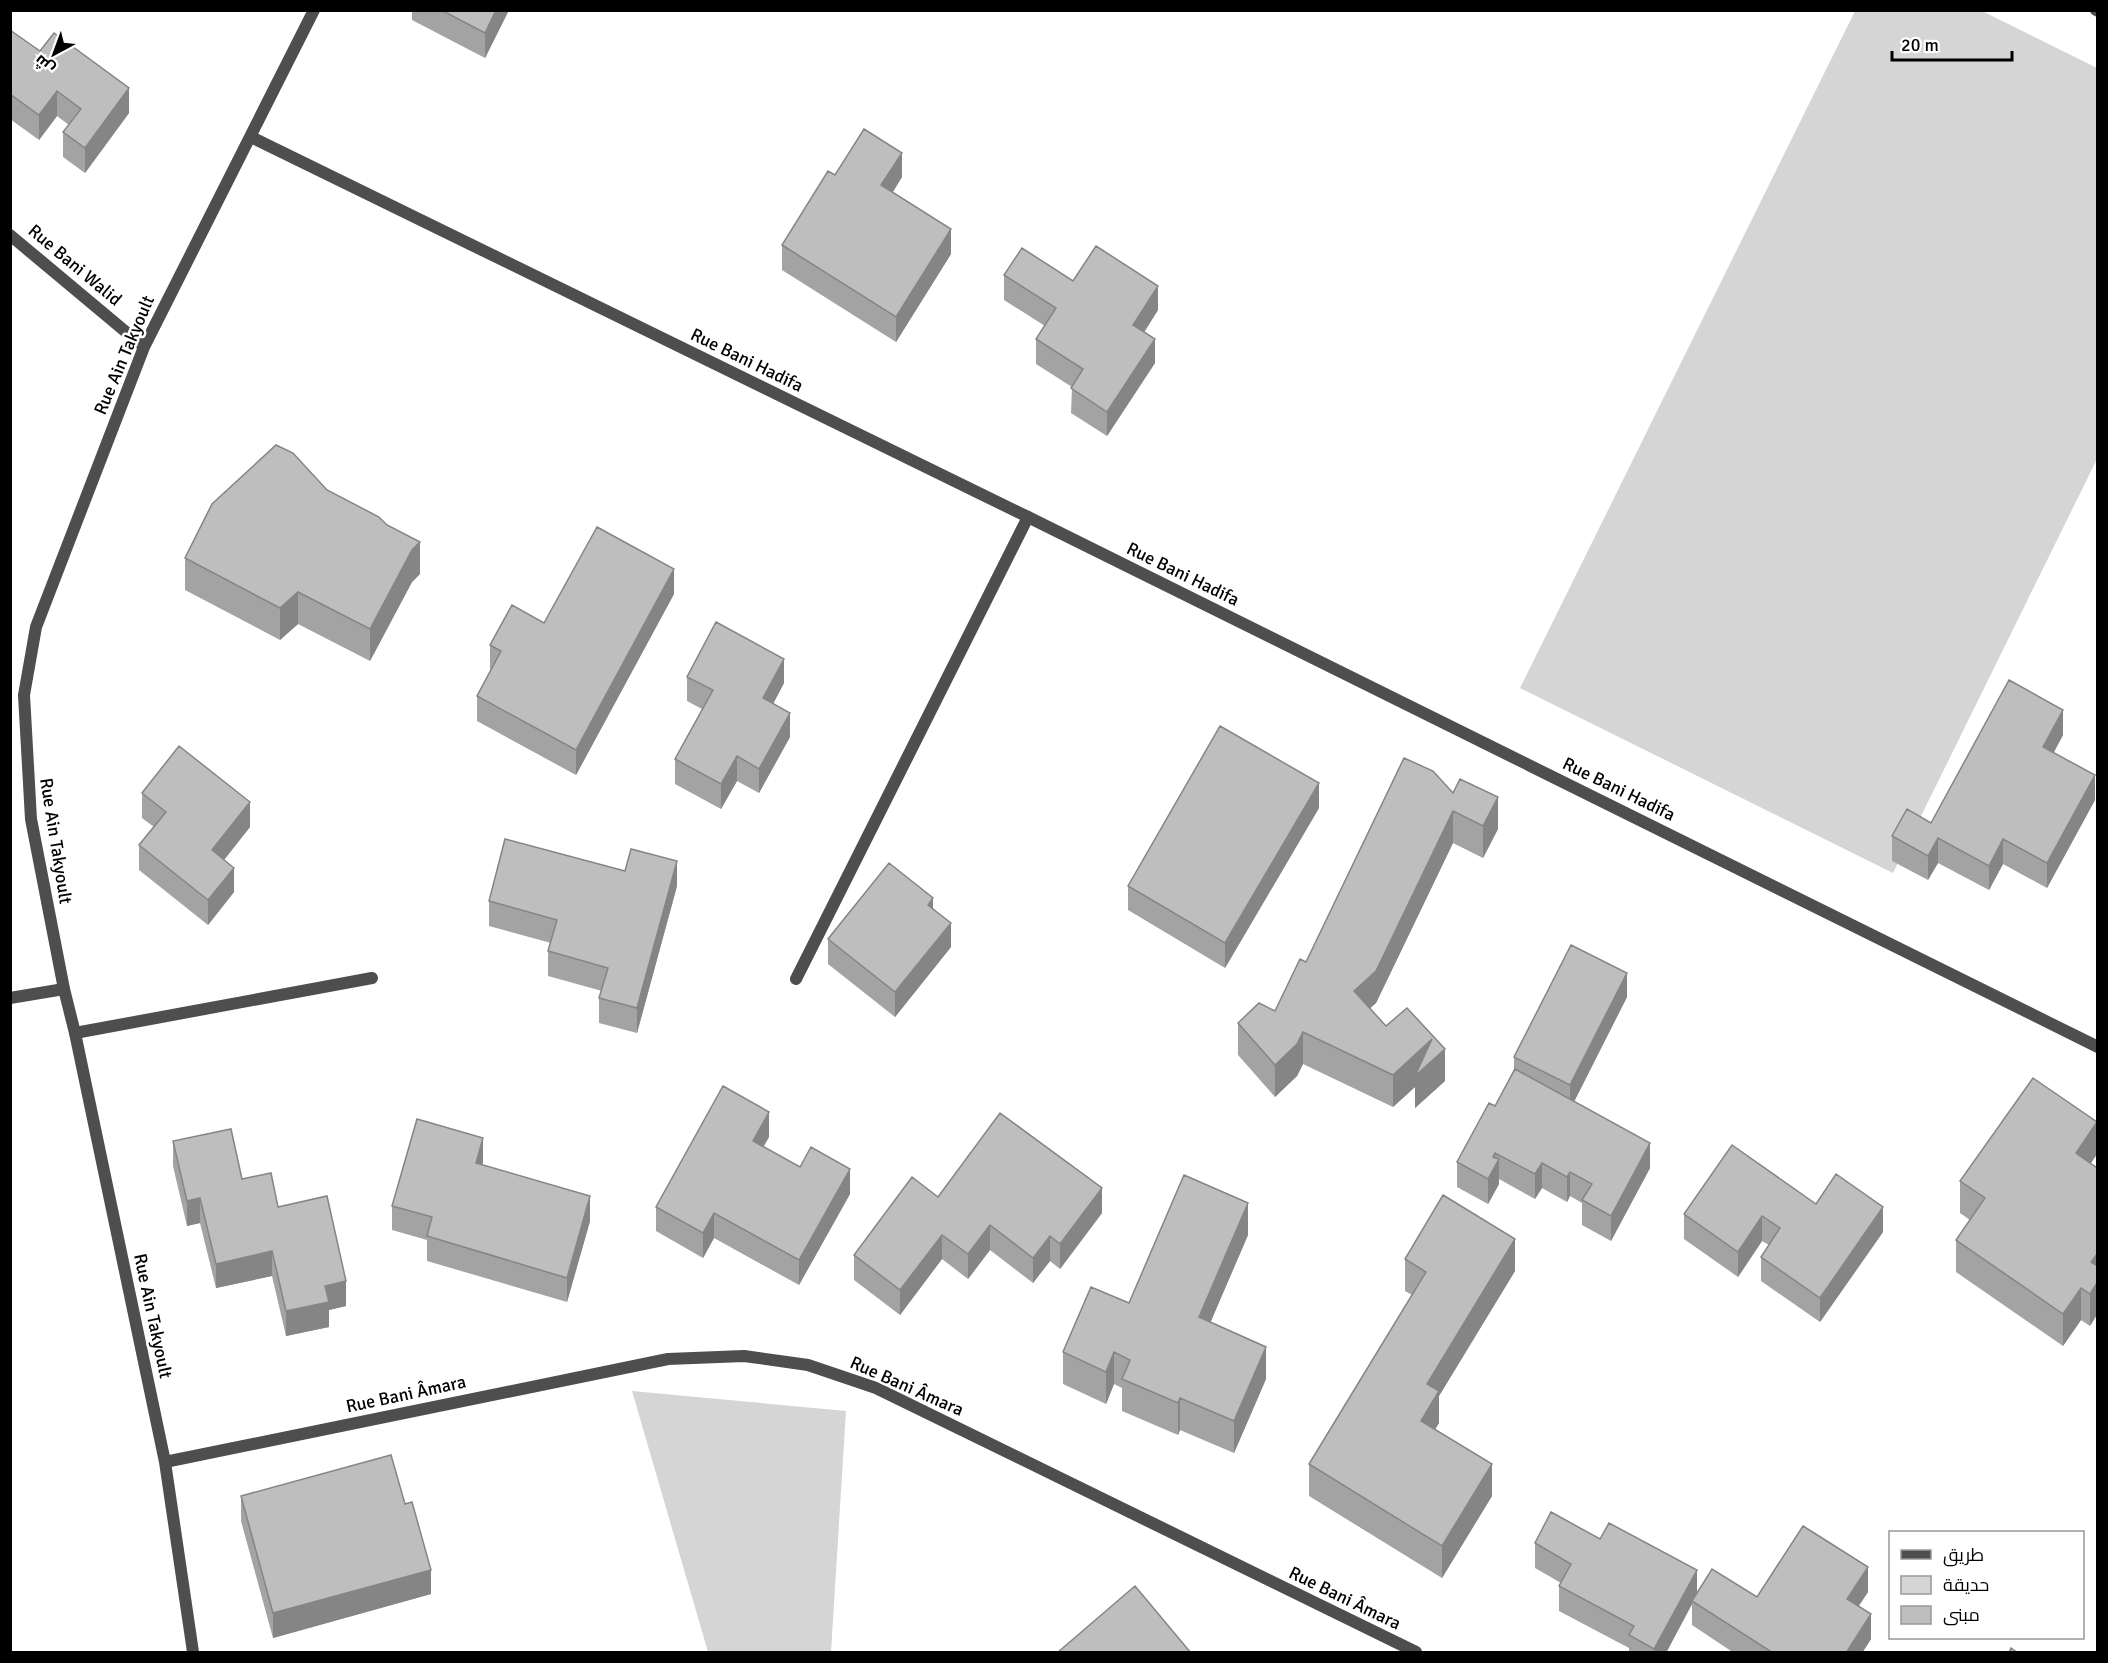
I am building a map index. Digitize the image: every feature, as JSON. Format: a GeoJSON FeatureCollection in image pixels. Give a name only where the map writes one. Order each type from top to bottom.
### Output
{"type":"FeatureCollection","features":[{"type":"Feature","properties":{"kind":"street","name":"Rue Ain Takyoult"},"geometry":{"type":"LineString","coordinates":[[193,1653],[165,1462],[64,989],[31,819],[24,695],[36,627],[144,346],[314,10]]}},
{"type":"Feature","properties":{"kind":"street","name":"Rue Bani Hadifa"},"geometry":{"type":"LineString","coordinates":[[251,137],[1028,517],[2097,1047]]}},
{"type":"Feature","properties":{"kind":"street","name":"Rue Bani Walid"},"geometry":{"type":"LineString","coordinates":[[10,235],[144,346]]}},
{"type":"Feature","properties":{"kind":"street"},"geometry":{"type":"LineString","coordinates":[[796,979],[1028,517]]}},
{"type":"Feature","properties":{"kind":"street"},"geometry":{"type":"LineString","coordinates":[[75,1033],[372,978]]}},
{"type":"Feature","properties":{"kind":"street"},"geometry":{"type":"LineString","coordinates":[[10,998],[64,989]]}},
{"type":"Feature","properties":{"kind":"street","name":"Rue Bani Âmara"},"geometry":{"type":"LineString","coordinates":[[165,1462],[668,1359],[744,1356],[808,1365],[876,1388],[1416,1653]]}},
{"type":"Feature","properties":{"kind":"green space"},"geometry":{"type":"Polygon","coordinates":[[[1855,11],[1982,11],[2097,68],[2097,459],[1893,873],[1520,688],[1855,11]]]}},
{"type":"Feature","properties":{"kind":"green space"},"geometry":{"type":"Polygon","coordinates":[[[632,1391],[846,1411],[831,1652],[708,1652],[632,1391]]]}},
{"type":"Feature","properties":{"kind":"building"},"geometry":{"type":"Polygon","coordinates":[[[441,10],[496,10],[485,33],[441,10]]]}},
{"type":"Feature","properties":{"kind":"building"},"geometry":{"type":"Polygon","coordinates":[[[10,30],[40,51],[54,33],[129,88],[85,148],[63,132],[81,109],[57,91],[39,115],[10,94],[10,30]]]}},
{"type":"Feature","properties":{"kind":"building"},"geometry":{"type":"Polygon","coordinates":[[[864,129],[902,153],[881,185],[951,229],[896,317],[782,245],[828,171],[835,175],[864,129]]]}},
{"type":"Feature","properties":{"kind":"building"},"geometry":{"type":"Polygon","coordinates":[[[1096,246],[1158,286],[1133,325],[1155,339],[1107,412],[1071,388],[1083,369],[1036,339],[1056,308],[1004,275],[1022,248],[1073,281],[1096,246]]]}},
{"type":"Feature","properties":{"kind":"building"},"geometry":{"type":"Polygon","coordinates":[[[276,445],[293,453],[327,490],[379,517],[387,525],[420,542],[412,550],[370,629],[298,592],[280,608],[185,558],[212,504],[276,445]]]}},
{"type":"Feature","properties":{"kind":"building"},"geometry":{"type":"Polygon","coordinates":[[[597,527],[674,569],[576,750],[477,696],[501,651],[490,645],[512,605],[544,623],[597,527]]]}},
{"type":"Feature","properties":{"kind":"building"},"geometry":{"type":"Polygon","coordinates":[[[716,622],[784,659],[763,698],[790,713],[759,769],[737,756],[721,784],[675,759],[713,690],[687,677],[716,622]]]}},
{"type":"Feature","properties":{"kind":"building"},"geometry":{"type":"Polygon","coordinates":[[[2009,680],[2063,710],[2043,747],[2095,775],[2047,863],[2003,839],[1989,866],[1938,838],[1928,856],[1892,836],[1907,809],[1931,823],[2009,680]]]}},
{"type":"Feature","properties":{"kind":"building"},"geometry":{"type":"Polygon","coordinates":[[[1220,726],[1319,783],[1225,943],[1128,886],[1220,726]]]}},
{"type":"Feature","properties":{"kind":"building"},"geometry":{"type":"Polygon","coordinates":[[[179,746],[250,802],[212,850],[234,868],[208,900],[139,845],[166,812],[142,793],[179,746]]]}},
{"type":"Feature","properties":{"kind":"building"},"geometry":{"type":"Polygon","coordinates":[[[1404,758],[1433,771],[1453,793],[1460,779],[1498,797],[1483,826],[1453,811],[1376,971],[1354,991],[1386,1026],[1407,1008],[1445,1049],[1415,1076],[1432,1039],[1393,1075],[1303,1032],[1297,1044],[1275,1065],[1238,1023],[1259,1003],[1275,1011],[1300,959],[1306,962],[1404,758]]]}},
{"type":"Feature","properties":{"kind":"building"},"geometry":{"type":"Polygon","coordinates":[[[505,839],[625,871],[631,849],[677,861],[637,1008],[599,998],[608,968],[548,951],[557,920],[489,901],[505,839]]]}},
{"type":"Feature","properties":{"kind":"building"},"geometry":{"type":"Polygon","coordinates":[[[889,863],[933,898],[928,905],[951,923],[895,992],[828,939],[889,863]]]}},
{"type":"Feature","properties":{"kind":"building"},"geometry":{"type":"Polygon","coordinates":[[[1571,945],[1627,973],[1570,1085],[1514,1057],[1571,945]]]}},
{"type":"Feature","properties":{"kind":"building"},"geometry":{"type":"Polygon","coordinates":[[[1515,1069],[1650,1143],[1611,1216],[1582,1200],[1592,1184],[1570,1172],[1567,1177],[1542,1163],[1535,1174],[1495,1153],[1493,1157],[1499,1159],[1488,1179],[1457,1162],[1489,1103],[1495,1106],[1515,1069]]]}},
{"type":"Feature","properties":{"kind":"building"},"geometry":{"type":"Polygon","coordinates":[[[2033,1078],[2097,1122],[2076,1153],[2097,1168],[2097,1254],[2091,1262],[2097,1266],[2097,1283],[2090,1294],[2081,1288],[2063,1314],[1956,1240],[1985,1198],[1960,1181],[2033,1078]]]}},
{"type":"Feature","properties":{"kind":"building"},"geometry":{"type":"Polygon","coordinates":[[[723,1086],[769,1112],[753,1141],[800,1167],[811,1147],[850,1169],[799,1260],[714,1213],[703,1233],[656,1207],[723,1086]]]}},
{"type":"Feature","properties":{"kind":"building"},"geometry":{"type":"Polygon","coordinates":[[[1000,1113],[1102,1188],[1060,1244],[1050,1236],[1033,1258],[990,1225],[968,1254],[942,1235],[900,1290],[854,1255],[912,1177],[938,1197],[1000,1113]]]}},
{"type":"Feature","properties":{"kind":"building"},"geometry":{"type":"Polygon","coordinates":[[[417,1119],[483,1138],[476,1163],[590,1196],[567,1278],[427,1236],[432,1217],[392,1206],[417,1119]]]}},
{"type":"Feature","properties":{"kind":"building"},"geometry":{"type":"Polygon","coordinates":[[[231,1129],[242,1179],[271,1173],[278,1207],[327,1196],[346,1281],[325,1286],[329,1302],[286,1311],[272,1251],[216,1264],[200,1198],[187,1201],[173,1141],[231,1129]]]}},
{"type":"Feature","properties":{"kind":"building"},"geometry":{"type":"Polygon","coordinates":[[[1732,1145],[1816,1204],[1836,1174],[1883,1207],[1820,1298],[1761,1257],[1780,1228],[1762,1216],[1738,1252],[1684,1214],[1732,1145]]]}},
{"type":"Feature","properties":{"kind":"building"},"geometry":{"type":"Polygon","coordinates":[[[1184,1175],[1248,1203],[1199,1317],[1266,1347],[1234,1421],[1180,1398],[1178,1403],[1122,1379],[1130,1360],[1114,1352],[1106,1372],[1063,1352],[1091,1287],[1129,1303],[1184,1175]]]}},
{"type":"Feature","properties":{"kind":"building"},"geometry":{"type":"Polygon","coordinates":[[[1443,1195],[1515,1239],[1427,1384],[1439,1391],[1421,1421],[1492,1464],[1442,1546],[1309,1464],[1426,1272],[1405,1259],[1443,1195]]]}},
{"type":"Feature","properties":{"kind":"building"},"geometry":{"type":"Polygon","coordinates":[[[391,1455],[405,1504],[412,1502],[431,1570],[273,1613],[241,1496],[391,1455]]]}},
{"type":"Feature","properties":{"kind":"building"},"geometry":{"type":"Polygon","coordinates":[[[1551,1512],[1600,1539],[1609,1523],[1697,1570],[1654,1649],[1629,1635],[1634,1626],[1559,1586],[1571,1564],[1535,1543],[1551,1512]]]}},
{"type":"Feature","properties":{"kind":"building"},"geometry":{"type":"Polygon","coordinates":[[[1803,1526],[1868,1567],[1847,1599],[1871,1614],[1846,1653],[1773,1653],[1692,1601],[1712,1569],[1757,1597],[1803,1526]]]}},
{"type":"Feature","properties":{"kind":"building"},"geometry":{"type":"Polygon","coordinates":[[[1135,1586],[1191,1653],[1057,1653],[1135,1586]]]}}]}
